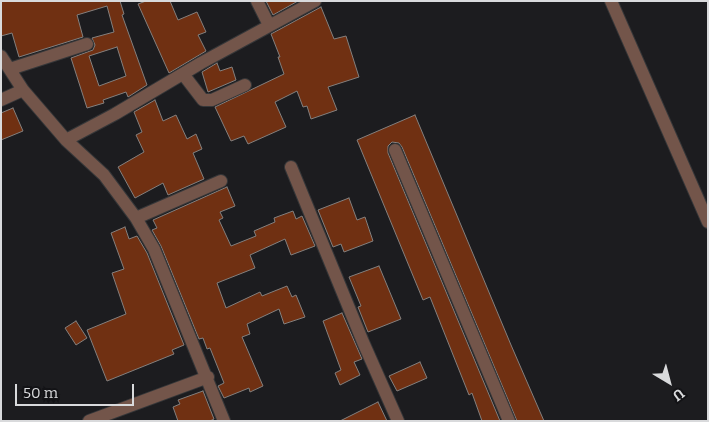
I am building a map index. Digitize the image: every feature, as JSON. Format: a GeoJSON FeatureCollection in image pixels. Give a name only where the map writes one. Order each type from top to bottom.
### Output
{"type":"FeatureCollection","features":[{"type":"Feature","properties":{"kind":"street"},"geometry":{"type":"LineString","coordinates":[[257,1],[269,26]]}},
{"type":"Feature","properties":{"kind":"street"},"geometry":{"type":"LineString","coordinates":[[66,140],[315,1]]}},
{"type":"Feature","properties":{"kind":"street"},"geometry":{"type":"LineString","coordinates":[[611,1],[708,222]]}},
{"type":"Feature","properties":{"kind":"street"},"geometry":{"type":"LineString","coordinates":[[10,69],[87,44]]}},
{"type":"Feature","properties":{"kind":"street"},"geometry":{"type":"LineString","coordinates":[[1,56],[23,90],[66,140],[104,175],[136,218],[154,249],[208,377],[224,421]]}},
{"type":"Feature","properties":{"kind":"street"},"geometry":{"type":"LineString","coordinates":[[183,74],[204,100],[212,100],[245,85]]}},
{"type":"Feature","properties":{"kind":"street"},"geometry":{"type":"LineString","coordinates":[[1,100],[23,90]]}},
{"type":"Feature","properties":{"kind":"street"},"geometry":{"type":"LineString","coordinates":[[394,150],[509,421]]}},
{"type":"Feature","properties":{"kind":"street"},"geometry":{"type":"LineString","coordinates":[[291,167],[362,342],[398,421]]}},
{"type":"Feature","properties":{"kind":"street"},"geometry":{"type":"LineString","coordinates":[[136,218],[221,181]]}},
{"type":"Feature","properties":{"kind":"street"},"geometry":{"type":"LineString","coordinates":[[89,421],[208,377]]}},
{"type":"Feature","properties":{"kind":"building"},"geometry":{"type":"Polygon","coordinates":[[[1,1],[120,1],[124,14],[122,15],[147,85],[128,97],[126,92],[103,100],[104,103],[87,108],[71,58],[93,50],[95,45],[92,38],[114,32],[107,6],[77,15],[83,37],[19,57],[12,33],[1,36],[1,1]],[[117,47],[89,56],[99,86],[126,76],[117,47]]]}},
{"type":"Feature","properties":{"kind":"building"},"geometry":{"type":"Polygon","coordinates":[[[146,1],[170,1],[178,20],[197,12],[206,32],[198,35],[206,51],[169,73],[138,4],[146,1]]]}},
{"type":"Feature","properties":{"kind":"building"},"geometry":{"type":"Polygon","coordinates":[[[266,1],[298,1],[273,15],[266,1]]]}},
{"type":"Feature","properties":{"kind":"building"},"geometry":{"type":"Polygon","coordinates":[[[321,7],[334,39],[346,36],[359,77],[328,87],[337,110],[311,119],[307,106],[303,107],[297,91],[275,102],[286,127],[248,144],[244,136],[231,141],[215,107],[284,74],[271,34],[321,7]]]}},
{"type":"Feature","properties":{"kind":"building"},"geometry":{"type":"Polygon","coordinates":[[[217,63],[220,71],[232,67],[236,80],[208,92],[202,72],[217,63]]]}},
{"type":"Feature","properties":{"kind":"building"},"geometry":{"type":"Polygon","coordinates":[[[155,100],[163,121],[176,115],[187,139],[196,134],[202,149],[193,153],[204,179],[168,195],[163,183],[135,198],[118,167],[144,152],[136,135],[142,132],[134,112],[155,100]]]}},
{"type":"Feature","properties":{"kind":"building"},"geometry":{"type":"Polygon","coordinates":[[[13,108],[23,131],[1,140],[1,113],[13,108]]]}},
{"type":"Feature","properties":{"kind":"building"},"geometry":{"type":"Polygon","coordinates":[[[415,115],[544,421],[517,421],[402,147],[399,143],[392,142],[388,146],[388,153],[500,421],[482,421],[472,393],[469,395],[430,297],[423,300],[357,140],[415,115]]]}},
{"type":"Feature","properties":{"kind":"building"},"geometry":{"type":"Polygon","coordinates":[[[227,187],[235,206],[220,212],[223,218],[219,220],[231,246],[256,236],[254,231],[275,222],[274,218],[293,211],[296,219],[302,216],[315,246],[291,255],[285,239],[250,255],[255,268],[217,283],[226,308],[260,292],[262,296],[287,286],[292,297],[296,295],[305,317],[284,324],[279,309],[247,324],[250,334],[242,337],[263,386],[250,392],[249,388],[224,398],[218,386],[224,383],[210,348],[207,349],[203,338],[199,339],[161,246],[152,230],[157,228],[153,220],[227,187]]]}},
{"type":"Feature","properties":{"kind":"building"},"geometry":{"type":"Polygon","coordinates":[[[349,198],[357,220],[365,217],[373,241],[344,252],[341,244],[333,247],[318,210],[349,198]]]}},
{"type":"Feature","properties":{"kind":"building"},"geometry":{"type":"Polygon","coordinates":[[[125,227],[129,239],[137,236],[147,253],[184,345],[172,350],[174,354],[107,381],[87,330],[126,314],[112,273],[124,269],[111,233],[125,227]]]}},
{"type":"Feature","properties":{"kind":"building"},"geometry":{"type":"Polygon","coordinates":[[[379,266],[401,319],[368,332],[358,307],[361,306],[349,277],[379,266]]]}},
{"type":"Feature","properties":{"kind":"building"},"geometry":{"type":"Polygon","coordinates":[[[342,313],[362,359],[354,362],[360,375],[340,385],[335,373],[341,370],[323,321],[342,313]]]}},
{"type":"Feature","properties":{"kind":"building"},"geometry":{"type":"Polygon","coordinates":[[[76,321],[87,338],[76,345],[65,328],[76,321]]]}},
{"type":"Feature","properties":{"kind":"building"},"geometry":{"type":"Polygon","coordinates":[[[420,362],[427,378],[397,391],[389,376],[420,362]]]}},
{"type":"Feature","properties":{"kind":"building"},"geometry":{"type":"Polygon","coordinates":[[[203,391],[214,419],[210,421],[178,421],[173,407],[180,404],[178,400],[203,391]]]}},
{"type":"Feature","properties":{"kind":"building"},"geometry":{"type":"Polygon","coordinates":[[[378,402],[387,421],[340,421],[378,402]]]}}]}
